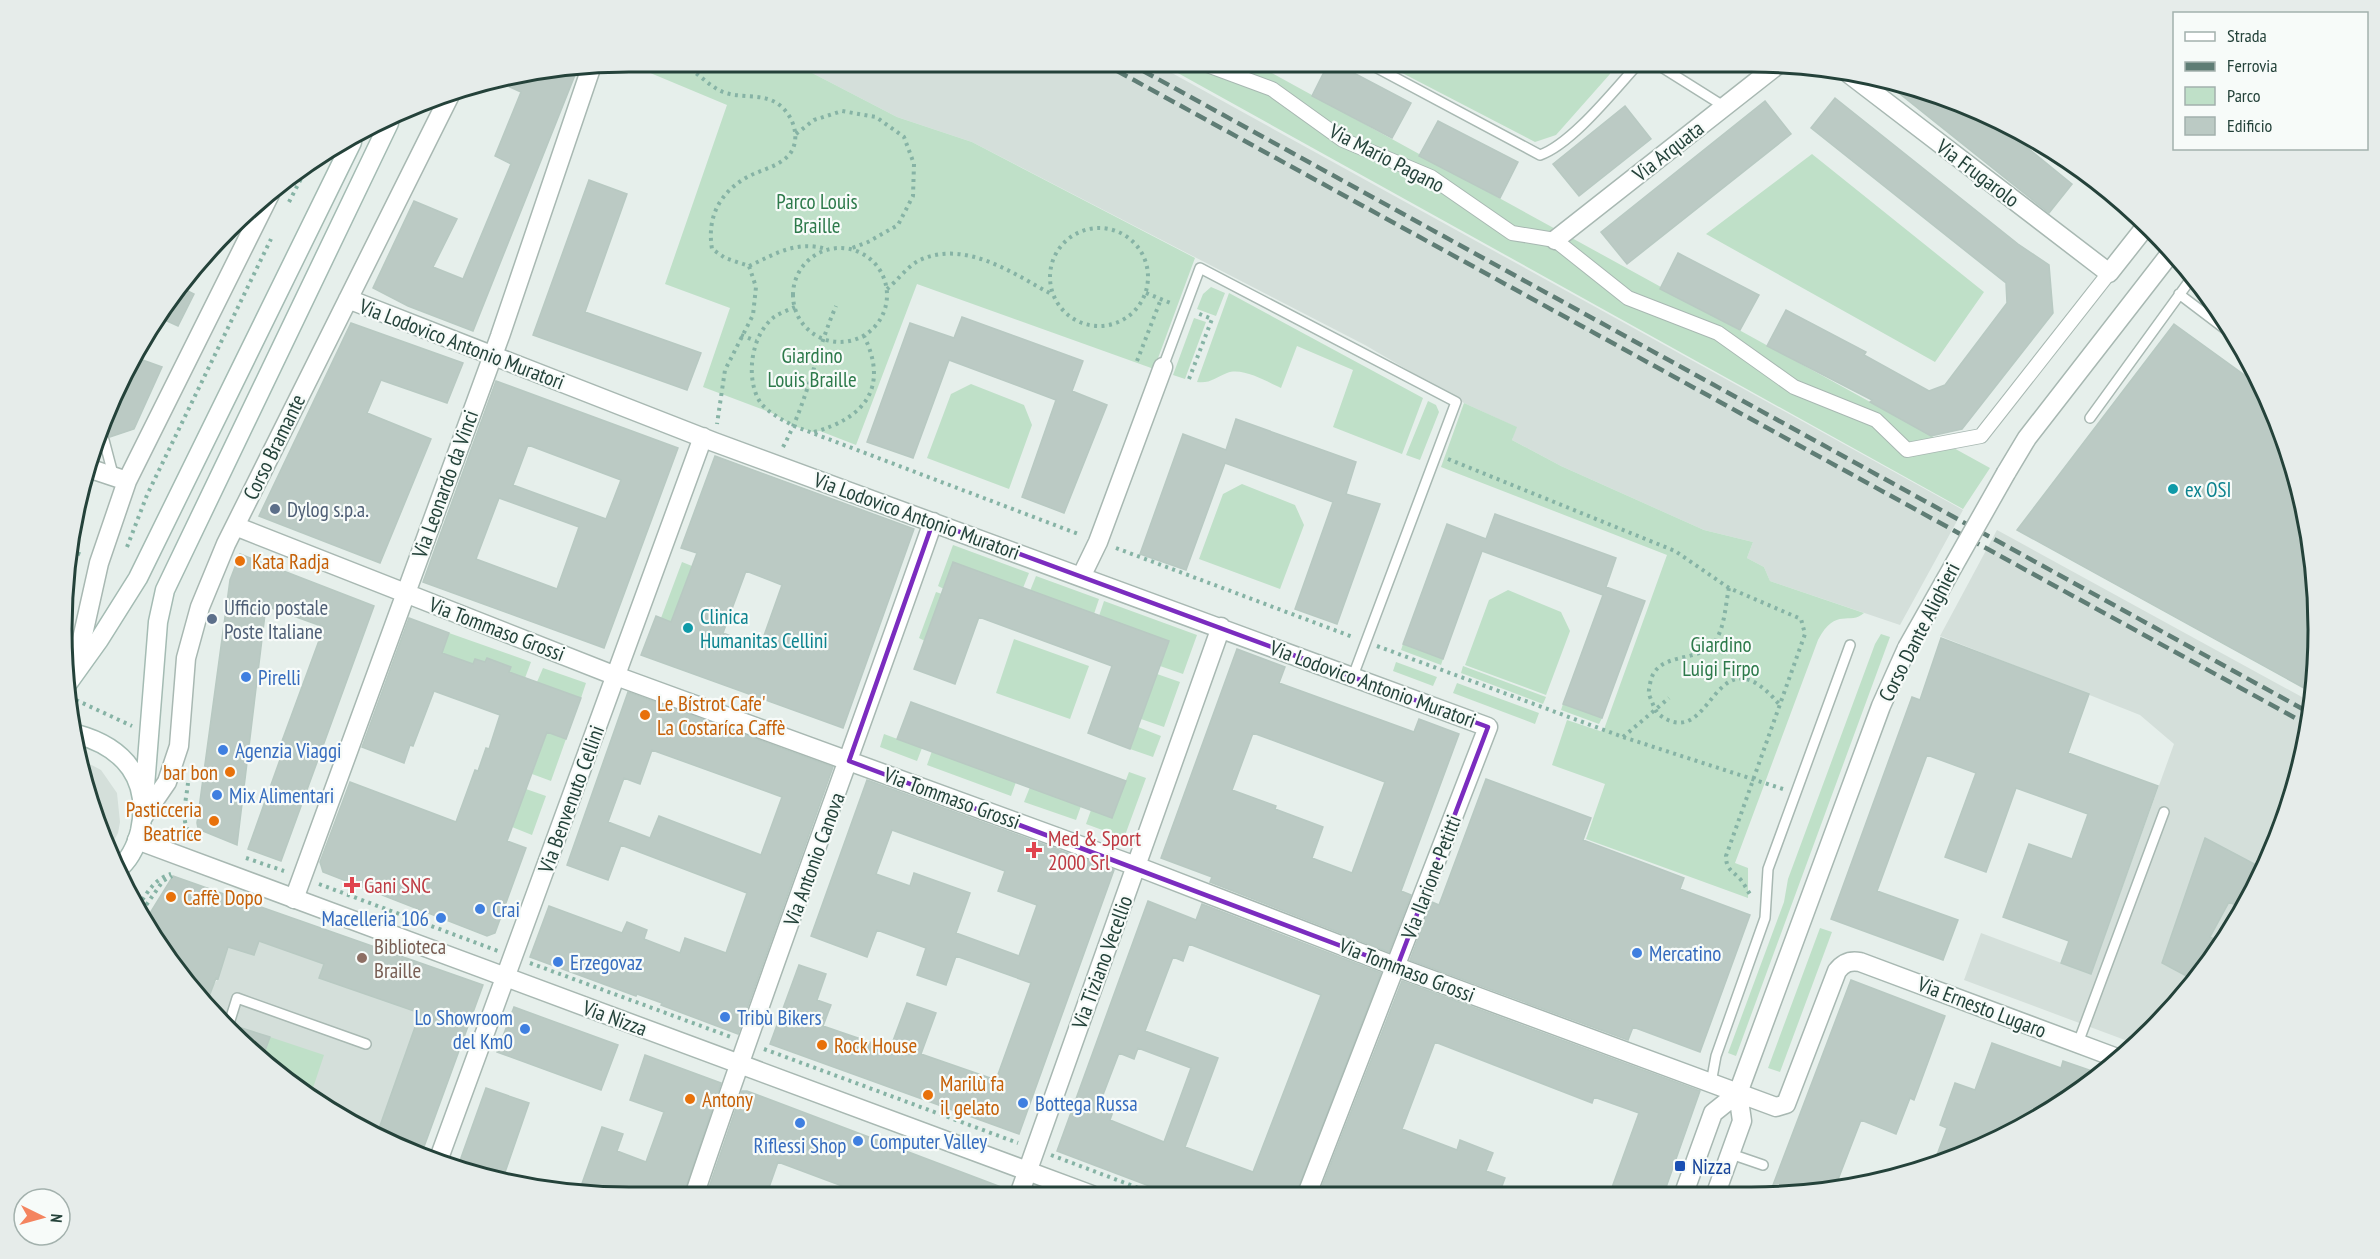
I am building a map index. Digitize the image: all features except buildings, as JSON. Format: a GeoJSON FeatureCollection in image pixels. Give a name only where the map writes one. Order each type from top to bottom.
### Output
{"type":"FeatureCollection","features":[{"type":"Feature","properties":{"kind":"street","name":"Via Mario Pagano"},"geometry":{"type":"LineString","coordinates":[[1226,72],[1272,89],[1343,141],[1431,177],[1512,232],[1555,240],[1628,298],[1718,333],[1794,387],[1876,420],[1907,450],[1981,436],[2109,273]]}},
{"type":"Feature","properties":{"kind":"street","name":"Via Arquata"},"geometry":{"type":"LineString","coordinates":[[1555,240],[1768,72]]}},
{"type":"Feature","properties":{"kind":"street","name":"Via Leonardo da Vinci"},"geometry":{"type":"LineString","coordinates":[[294,899],[493,356],[589,73]]}},
{"type":"Feature","properties":{"kind":"street","name":"Via Frugarolo"},"geometry":{"type":"LineString","coordinates":[[1862,84],[2109,273]]}},
{"type":"Feature","properties":{"kind":"street","name":"Corso Bramante"},"geometry":{"type":"LineString","coordinates":[[143,808],[167,782],[173,764],[178,746],[186,658],[200,607],[235,526],[446,104]]}},
{"type":"Feature","properties":{"kind":"street","name":"Corso Bramante"},"geometry":{"type":"LineString","coordinates":[[143,808],[158,622],[165,590],[387,127]]}},
{"type":"Feature","properties":{"kind":"street"},"geometry":{"type":"LineString","coordinates":[[74,674],[99,640],[138,578],[349,148]]}},
{"type":"Feature","properties":{"kind":"street"},"geometry":{"type":"LineString","coordinates":[[73,669],[78,657],[99,562],[119,501],[120,478],[261,211]]}},
{"type":"Feature","properties":{"kind":"street"},"geometry":{"type":"LineString","coordinates":[[2109,273],[2141,232]]}},
{"type":"Feature","properties":{"kind":"street","name":"Corso Dante Alighieri"},"geometry":{"type":"LineString","coordinates":[[1718,1187],[1742,1121],[1738,1093],[1881,706],[1906,648],[2028,438],[2167,258]]}},
{"type":"Feature","properties":{"kind":"street","name":"Via Lodovico Antonio Muratori"},"geometry":{"type":"LineString","coordinates":[[348,299],[709,440],[1488,727]]}},
{"type":"Feature","properties":{"kind":"street"},"geometry":{"type":"LineString","coordinates":[[1081,576],[1098,542],[1163,367]]}},
{"type":"Feature","properties":{"kind":"street","name":"Via Benvenuto Cellini"},"geometry":{"type":"LineString","coordinates":[[441,1154],[616,676],[709,440]]}},
{"type":"Feature","properties":{"kind":"street"},"geometry":{"type":"LineString","coordinates":[[96,470],[120,478]]}},
{"type":"Feature","properties":{"kind":"street","name":"Via Antonio Canova"},"geometry":{"type":"LineString","coordinates":[[697,1187],[933,522]]}},
{"type":"Feature","properties":{"kind":"street","name":"Via Tommaso Grossi"},"geometry":{"type":"LineString","coordinates":[[235,526],[616,676],[1136,866],[1397,967],[1738,1093]]}},
{"type":"Feature","properties":{"kind":"street","name":"Via Tiziano Vecellio"},"geometry":{"type":"LineString","coordinates":[[1022,1187],[1221,627]]}},
{"type":"Feature","properties":{"kind":"street","name":"Via Ilarione Petitti"},"geometry":{"type":"LineString","coordinates":[[1310,1187],[1397,967],[1488,727]]}},
{"type":"Feature","properties":{"kind":"street"},"geometry":{"type":"LineString","coordinates":[[83,736],[99,742],[122,758],[131,769],[143,808],[137,840],[123,864]]}},
{"type":"Feature","properties":{"kind":"street","name":"Via Nizza"},"geometry":{"type":"LineString","coordinates":[[137,840],[1070,1187]]}},
{"type":"Feature","properties":{"kind":"street","name":"Via Ernesto Lugaro"},"geometry":{"type":"LineString","coordinates":[[1738,1093],[1776,1107],[1786,1104],[1837,971],[1846,962],[1860,962],[2110,1056]]}},
{"type":"Feature","properties":{"kind":"street"},"geometry":{"type":"LineString","coordinates":[[1685,1187],[1713,1113],[1711,1083]]}},
{"type":"Feature","properties":{"kind":"street"},"geometry":{"type":"LineString","coordinates":[[1713,1113],[1738,1093]]}},
{"type":"Feature","properties":{"kind":"lane"},"geometry":{"type":"LineString","coordinates":[[1384,72],[1540,155],[1552,151],[1567,140],[1631,72]]}},
{"type":"Feature","properties":{"kind":"lane"},"geometry":{"type":"LineString","coordinates":[[1670,72],[1725,106]]}},
{"type":"Feature","properties":{"kind":"lane"},"geometry":{"type":"LineString","coordinates":[[1163,367],[1200,268],[1456,402],[1353,676]]}},
{"type":"Feature","properties":{"kind":"lane"},"geometry":{"type":"LineString","coordinates":[[2090,418],[2187,283]]}},
{"type":"Feature","properties":{"kind":"lane"},"geometry":{"type":"LineString","coordinates":[[2179,294],[2215,321]]}},
{"type":"Feature","properties":{"kind":"lane"},"geometry":{"type":"LineString","coordinates":[[105,442],[120,478]]}},
{"type":"Feature","properties":{"kind":"lane"},"geometry":{"type":"LineString","coordinates":[[1711,1083],[1716,1056],[1765,918],[1768,869],[1850,645]]}},
{"type":"Feature","properties":{"kind":"lane"},"geometry":{"type":"LineString","coordinates":[[2078,1043],[2164,812]]}},
{"type":"Feature","properties":{"kind":"lane"},"geometry":{"type":"LineString","coordinates":[[230,1019],[237,998],[366,1044]]}},
{"type":"Feature","properties":{"kind":"lane"},"geometry":{"type":"LineString","coordinates":[[1731,1154],[1763,1165]]}},
{"type":"Feature","properties":{"kind":"path"},"geometry":{"type":"LineString","coordinates":[[696,72],[723,92],[773,101],[789,114],[796,134]]}},
{"type":"Feature","properties":{"kind":"path"},"geometry":{"type":"LineString","coordinates":[[842,111],[876,117],[904,136],[914,164],[913,196],[898,225],[851,249],[826,250],[811,244],[790,248],[749,266],[725,258],[712,249],[709,232],[714,213],[724,195],[744,178],[772,167],[790,154],[796,134],[814,120],[842,111]]}},
{"type":"Feature","properties":{"kind":"path"},"geometry":{"type":"LineString","coordinates":[[286,209],[299,180]]}},
{"type":"Feature","properties":{"kind":"path"},"geometry":{"type":"LineString","coordinates":[[887,289],[917,262],[940,254],[963,255],[992,262],[1053,296],[1072,318],[1086,325],[1101,326],[1115,324],[1129,317],[1139,306],[1146,293],[1149,277],[1146,261],[1139,247],[1128,236],[1113,229],[1098,227],[1082,230],[1068,238],[1058,250],[1051,264],[1050,280],[1053,296]]}},
{"type":"Feature","properties":{"kind":"path"},"geometry":{"type":"LineString","coordinates":[[126,549],[147,495],[276,230]]}},
{"type":"Feature","properties":{"kind":"path"},"geometry":{"type":"LineString","coordinates":[[826,250],[814,256],[800,272],[793,293],[795,307],[801,320],[810,331],[836,342],[850,341],[864,336],[875,327],[887,303],[887,289],[883,275],[875,263],[864,254],[851,249]]}},
{"type":"Feature","properties":{"kind":"path"},"geometry":{"type":"LineString","coordinates":[[709,440],[725,370],[741,334],[753,315],[756,287],[749,266]]}},
{"type":"Feature","properties":{"kind":"path"},"geometry":{"type":"LineString","coordinates":[[1137,361],[1161,299]]}},
{"type":"Feature","properties":{"kind":"path"},"geometry":{"type":"LineString","coordinates":[[774,464],[794,426],[822,338],[836,306]]}},
{"type":"Feature","properties":{"kind":"path"},"geometry":{"type":"LineString","coordinates":[[795,307],[773,318],[756,342],[751,363],[752,382],[761,403],[776,417],[794,426],[1098,542],[1623,737],[1754,778],[1795,794]]}},
{"type":"Feature","properties":{"kind":"path"},"geometry":{"type":"LineString","coordinates":[[741,334],[756,342]]}},
{"type":"Feature","properties":{"kind":"path"},"geometry":{"type":"LineString","coordinates":[[813,432],[836,426],[856,413],[869,395],[874,374],[873,355],[864,336]]}},
{"type":"Feature","properties":{"kind":"path"},"geometry":{"type":"LineString","coordinates":[[1437,454],[1675,551],[1729,588],[1802,619],[1805,634],[1726,856],[1726,864],[1730,872],[1740,879],[1765,918]]}},
{"type":"Feature","properties":{"kind":"path"},"geometry":{"type":"LineString","coordinates":[[78,553],[85,556]]}},
{"type":"Feature","properties":{"kind":"path"},"geometry":{"type":"LineString","coordinates":[[1729,588],[1721,631],[1712,646],[1696,653],[1674,658],[1659,667],[1650,679],[1648,693],[1655,710],[1662,717],[1676,722],[1691,722],[1703,712],[1714,694],[1726,682],[1740,678],[1755,682],[1768,691],[1780,705]]}},
{"type":"Feature","properties":{"kind":"path"},"geometry":{"type":"LineString","coordinates":[[1623,737],[1669,699]]}},
{"type":"Feature","properties":{"kind":"path"},"geometry":{"type":"LineString","coordinates":[[190,772],[185,822],[187,830],[196,840],[204,843]]}},
{"type":"Feature","properties":{"kind":"path"},"geometry":{"type":"LineString","coordinates":[[245,858],[1136,1187]]}},
{"type":"Feature","properties":{"kind":"path"},"geometry":{"type":"LineString","coordinates":[[142,900],[154,882],[162,876],[171,874],[182,876]]}},
{"type":"Feature","properties":{"kind":"path"},"geometry":{"type":"LineString","coordinates":[[146,906],[163,880],[176,874]]}},
{"type":"Feature","properties":{"kind":"highlighted area"},"geometry":{"type":"Polygon","coordinates":[[[933,522],[1488,727],[1397,967],[849,761],[933,522]]]}},
{"type":"Feature","properties":{"kind":"shaded area"},"geometry":{"type":"Polygon","coordinates":[[[810,72],[1170,72],[1963,510],[1900,625],[1770,581],[1764,567],[1747,558],[1753,542],[1704,530],[1561,466],[1512,440],[1516,427],[1464,403],[1365,345],[972,142],[897,117],[810,72]]]}},
{"type":"Feature","properties":{"kind":"shaded area"},"geometry":{"type":"Polygon","coordinates":[[[1997,530],[2303,698],[2289,774],[2266,843],[2251,876],[2214,939],[2193,969],[2170,997],[2127,1041],[1964,980],[1981,933],[2091,974],[2174,744],[2140,715],[1940,636],[1997,530]]]}},
{"type":"Feature","properties":{"kind":"shaded area"},"geometry":{"type":"Polygon","coordinates":[[[89,763],[101,770],[117,793],[120,822],[113,841],[89,763]]]}},
{"type":"Feature","properties":{"kind":"shaded area"},"geometry":{"type":"Polygon","coordinates":[[[243,901],[483,985],[424,1148],[383,1130],[351,1112],[290,1072],[235,1024],[209,996],[218,979],[243,901]]]}},
{"type":"Feature","properties":{"kind":"green space","name":"Parco Louis Braille"},"geometry":{"type":"Polygon","coordinates":[[[648,72],[810,72],[897,117],[972,142],[1195,258],[1154,369],[917,284],[856,445],[820,431],[813,432],[794,426],[772,413],[703,387],[730,308],[665,284],[727,105],[648,72]]]}},
{"type":"Feature","properties":{"kind":"green space"},"geometry":{"type":"Polygon","coordinates":[[[1176,72],[1270,72],[1990,468],[1963,509],[1176,72]]]}},
{"type":"Feature","properties":{"kind":"green space"},"geometry":{"type":"Polygon","coordinates":[[[1400,72],[1610,72],[1556,135],[1535,142],[1400,72]]]}},
{"type":"Feature","properties":{"kind":"green space"},"geometry":{"type":"Polygon","coordinates":[[[1812,154],[1984,292],[1935,362],[1706,234],[1812,154]]]}},
{"type":"Feature","properties":{"kind":"green space"},"geometry":{"type":"Polygon","coordinates":[[[1211,287],[1225,293],[1216,316],[1197,309],[1203,294],[1211,287]]]}},
{"type":"Feature","properties":{"kind":"green space"},"geometry":{"type":"Polygon","coordinates":[[[1229,293],[1423,398],[1402,454],[1333,427],[1353,370],[1297,346],[1281,388],[1240,372],[1227,373],[1209,381],[1197,382],[1229,293]]]}},
{"type":"Feature","properties":{"kind":"green space"},"geometry":{"type":"Polygon","coordinates":[[[1194,318],[1206,322],[1185,379],[1173,375],[1194,318]]]}},
{"type":"Feature","properties":{"kind":"green space"},"geometry":{"type":"Polygon","coordinates":[[[971,384],[1024,405],[1032,425],[1009,489],[927,458],[951,394],[971,384]]]}},
{"type":"Feature","properties":{"kind":"green space"},"geometry":{"type":"Polygon","coordinates":[[[1428,401],[1436,405],[1439,412],[1420,460],[1406,455],[1428,401]]]}},
{"type":"Feature","properties":{"kind":"green space","name":"Giardino Luigi Firpo"},"geometry":{"type":"Polygon","coordinates":[[[1464,403],[1517,427],[1512,440],[1561,466],[1704,530],[1753,542],[1747,558],[1764,567],[1770,581],[1864,613],[1831,623],[1818,640],[1735,863],[1748,868],[1748,898],[1586,839],[1605,784],[1552,765],[1567,720],[1603,732],[1667,555],[1441,467],[1464,403]]]}},
{"type":"Feature","properties":{"kind":"green space"},"geometry":{"type":"Polygon","coordinates":[[[1242,484],[1295,505],[1304,525],[1280,589],[1199,559],[1223,494],[1242,484]]]}},
{"type":"Feature","properties":{"kind":"green space"},"geometry":{"type":"Polygon","coordinates":[[[953,545],[1029,573],[1023,588],[944,589],[938,586],[953,545]]]}},
{"type":"Feature","properties":{"kind":"green space"},"geometry":{"type":"Polygon","coordinates":[[[682,562],[692,566],[671,622],[661,618],[682,562]]]}},
{"type":"Feature","properties":{"kind":"green space"},"geometry":{"type":"Polygon","coordinates":[[[1036,576],[1099,599],[1094,614],[1030,591],[1036,576]]]}},
{"type":"Feature","properties":{"kind":"green space"},"geometry":{"type":"Polygon","coordinates":[[[1508,590],[1561,612],[1570,631],[1546,695],[1465,665],[1489,600],[1508,590]]]}},
{"type":"Feature","properties":{"kind":"green space"},"geometry":{"type":"Polygon","coordinates":[[[936,592],[942,594],[925,641],[919,638],[936,592]]]}},
{"type":"Feature","properties":{"kind":"green space"},"geometry":{"type":"Polygon","coordinates":[[[1104,601],[1197,635],[1183,674],[1160,666],[1169,641],[1099,616],[1104,601]]]}},
{"type":"Feature","properties":{"kind":"green space"},"geometry":{"type":"Polygon","coordinates":[[[449,633],[531,662],[525,678],[509,672],[511,667],[487,658],[485,662],[473,664],[442,653],[449,633]]]}},
{"type":"Feature","properties":{"kind":"green space"},"geometry":{"type":"Polygon","coordinates":[[[1881,634],[1890,637],[1736,1056],[1728,1053],[1784,902],[1788,879],[1875,644],[1881,634]]]}},
{"type":"Feature","properties":{"kind":"green space"},"geometry":{"type":"Polygon","coordinates":[[[1014,639],[1089,666],[1070,719],[996,693],[1014,639]]]}},
{"type":"Feature","properties":{"kind":"green space"},"geometry":{"type":"Polygon","coordinates":[[[1403,644],[1443,659],[1441,665],[1401,650],[1403,644]]]}},
{"type":"Feature","properties":{"kind":"green space"},"geometry":{"type":"Polygon","coordinates":[[[1396,662],[1437,677],[1433,686],[1393,671],[1396,662]]]}},
{"type":"Feature","properties":{"kind":"green space"},"geometry":{"type":"Polygon","coordinates":[[[1463,666],[1546,697],[1543,704],[1461,673],[1463,666]]]}},
{"type":"Feature","properties":{"kind":"green space"},"geometry":{"type":"Polygon","coordinates":[[[543,668],[586,683],[581,698],[537,682],[543,668]]]}},
{"type":"Feature","properties":{"kind":"green space"},"geometry":{"type":"Polygon","coordinates":[[[1157,674],[1180,682],[1164,727],[1141,719],[1157,674]]]}},
{"type":"Feature","properties":{"kind":"green space"},"geometry":{"type":"Polygon","coordinates":[[[1457,683],[1539,713],[1535,724],[1453,693],[1457,683]]]}},
{"type":"Feature","properties":{"kind":"green space"},"geometry":{"type":"Polygon","coordinates":[[[1563,704],[1602,718],[1599,724],[1561,710],[1563,704]]]}},
{"type":"Feature","properties":{"kind":"green space"},"geometry":{"type":"Polygon","coordinates":[[[1138,727],[1161,736],[1153,757],[1130,749],[1138,727]]]}},
{"type":"Feature","properties":{"kind":"green space"},"geometry":{"type":"Polygon","coordinates":[[[547,732],[566,739],[551,781],[532,774],[547,732]]]}},
{"type":"Feature","properties":{"kind":"green space"},"geometry":{"type":"Polygon","coordinates":[[[884,734],[922,748],[917,761],[880,747],[884,734]]]}},
{"type":"Feature","properties":{"kind":"green space"},"geometry":{"type":"Polygon","coordinates":[[[932,751],[1016,782],[1011,796],[927,765],[932,751]]]}},
{"type":"Feature","properties":{"kind":"green space"},"geometry":{"type":"Polygon","coordinates":[[[1129,772],[1146,778],[1124,838],[1086,824],[1091,810],[1112,817],[1129,772]]]}},
{"type":"Feature","properties":{"kind":"green space"},"geometry":{"type":"Polygon","coordinates":[[[1030,787],[1081,806],[1076,820],[1024,802],[1030,787]]]}},
{"type":"Feature","properties":{"kind":"green space"},"geometry":{"type":"Polygon","coordinates":[[[526,789],[546,796],[532,835],[512,827],[526,789]]]}},
{"type":"Feature","properties":{"kind":"green space"},"geometry":{"type":"Polygon","coordinates":[[[1820,928],[1832,932],[1780,1072],[1768,1068],[1820,928]]]}},
{"type":"Feature","properties":{"kind":"green space"},"geometry":{"type":"Polygon","coordinates":[[[270,1037],[324,1055],[313,1088],[290,1072],[265,1051],[270,1037]]]}},
{"type":"Feature","properties":{"kind":"railway"},"geometry":{"type":"LineString","coordinates":[[1119,72],[2300,721]]}},
{"type":"Feature","properties":{"kind":"railway"},"geometry":{"type":"LineString","coordinates":[[1145,72],[2302,709]]}},
{"type":"Feature","properties":{"kind":"place","name":"ex OSI"},"geometry":{"type":"Point","coordinates":[2173,489]}},
{"type":"Feature","properties":{"kind":"place","name":"Dylog s.p.a."},"geometry":{"type":"Point","coordinates":[275,509]}},
{"type":"Feature","properties":{"kind":"place","name":"Kata Radja"},"geometry":{"type":"Point","coordinates":[240,561]}},
{"type":"Feature","properties":{"kind":"place","name":"Ufficio postale Poste Italiane"},"geometry":{"type":"Point","coordinates":[212,619]}},
{"type":"Feature","properties":{"kind":"place","name":"Clinica Humanitas Cellini"},"geometry":{"type":"Point","coordinates":[688,628]}},
{"type":"Feature","properties":{"kind":"place","name":"Pirelli"},"geometry":{"type":"Point","coordinates":[246,677]}},
{"type":"Feature","properties":{"kind":"place","name":"Le Bístrot Cafe' La Costaríca Caffè"},"geometry":{"type":"Point","coordinates":[645,715]}},
{"type":"Feature","properties":{"kind":"place","name":"Agenzia Viaggi"},"geometry":{"type":"Point","coordinates":[223,750]}},
{"type":"Feature","properties":{"kind":"place","name":"bar bon"},"geometry":{"type":"Point","coordinates":[230,772]}},
{"type":"Feature","properties":{"kind":"place","name":"Mix Alimentari"},"geometry":{"type":"Point","coordinates":[217,795]}},
{"type":"Feature","properties":{"kind":"place","name":"Pasticceria Beatrice"},"geometry":{"type":"Point","coordinates":[214,821]}},
{"type":"Feature","properties":{"kind":"place","name":"Med & Sport 2000 Srl"},"geometry":{"type":"Point","coordinates":[1034,850]}},
{"type":"Feature","properties":{"kind":"place","name":"Gani SNC"},"geometry":{"type":"Point","coordinates":[352,885]}},
{"type":"Feature","properties":{"kind":"place","name":"Caffè Dopo"},"geometry":{"type":"Point","coordinates":[171,897]}},
{"type":"Feature","properties":{"kind":"place","name":"Crai"},"geometry":{"type":"Point","coordinates":[480,909]}},
{"type":"Feature","properties":{"kind":"place","name":"Macelleria 106"},"geometry":{"type":"Point","coordinates":[441,918]}},
{"type":"Feature","properties":{"kind":"place","name":"Mercatino"},"geometry":{"type":"Point","coordinates":[1637,953]}},
{"type":"Feature","properties":{"kind":"place","name":"Biblioteca Braille"},"geometry":{"type":"Point","coordinates":[362,958]}},
{"type":"Feature","properties":{"kind":"place","name":"Erzegovaz"},"geometry":{"type":"Point","coordinates":[558,962]}},
{"type":"Feature","properties":{"kind":"place","name":"Tribù Bikers"},"geometry":{"type":"Point","coordinates":[725,1017]}},
{"type":"Feature","properties":{"kind":"place","name":"Lo Showroom del Km0"},"geometry":{"type":"Point","coordinates":[525,1029]}},
{"type":"Feature","properties":{"kind":"place","name":"Rock House"},"geometry":{"type":"Point","coordinates":[822,1045]}},
{"type":"Feature","properties":{"kind":"place","name":"Marilù fa il gelato"},"geometry":{"type":"Point","coordinates":[928,1095]}},
{"type":"Feature","properties":{"kind":"place","name":"Antony"},"geometry":{"type":"Point","coordinates":[690,1099]}},
{"type":"Feature","properties":{"kind":"place","name":"Bottega Russa"},"geometry":{"type":"Point","coordinates":[1023,1103]}},
{"type":"Feature","properties":{"kind":"place","name":"Riflessi Shop"},"geometry":{"type":"Point","coordinates":[800,1123]}},
{"type":"Feature","properties":{"kind":"place","name":"Computer Valley"},"geometry":{"type":"Point","coordinates":[858,1141]}},
{"type":"Feature","properties":{"kind":"place","name":"Nizza"},"geometry":{"type":"Point","coordinates":[1680,1166]}},
{"type":"Feature","properties":{"kind":"park label","name":"Giardino Louis Braille"},"geometry":{"type":"Point","coordinates":[812,367]}}]}
